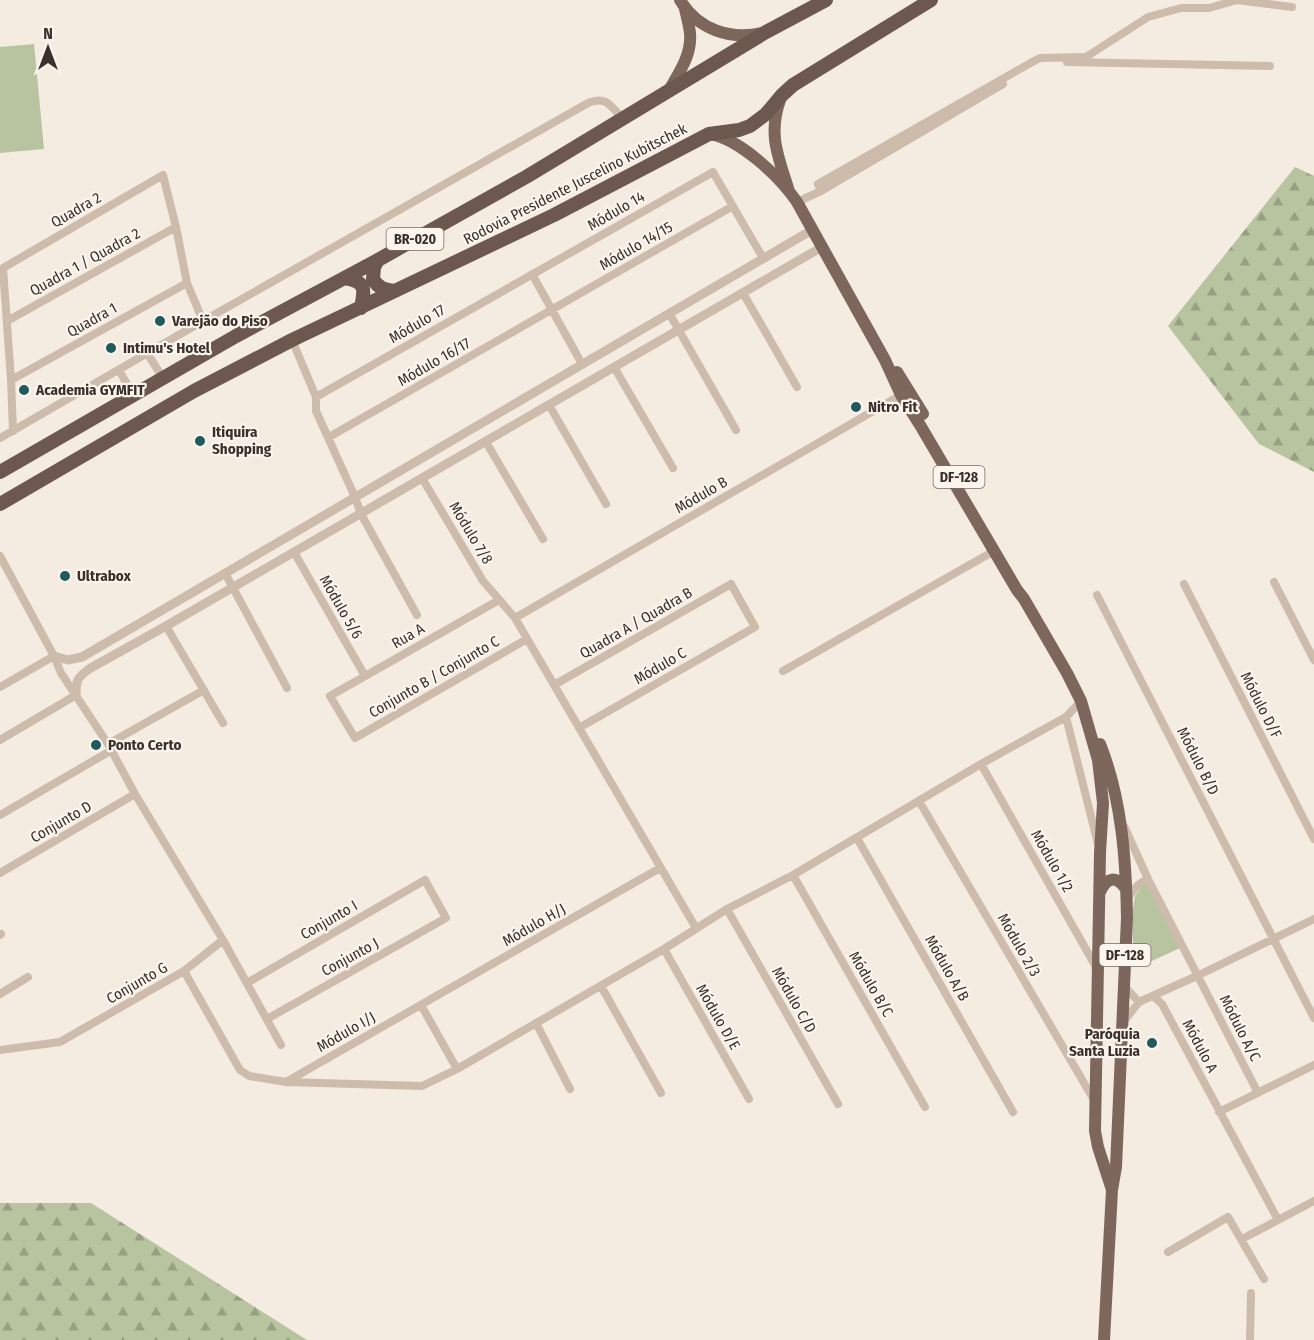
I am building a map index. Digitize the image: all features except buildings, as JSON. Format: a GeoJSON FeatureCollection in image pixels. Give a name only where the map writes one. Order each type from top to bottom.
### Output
{"type":"FeatureCollection","features":[{"type":"Feature","properties":{"kind":"highway","name":"Rodovia Presidente Juscelino Kubitschek"},"geometry":{"type":"LineString","coordinates":[[0,472],[236,336],[526,177],[766,32],[826,0]]}},
{"type":"Feature","properties":{"kind":"highway","name":"Rodovia Presidente Juscelino Kubitschek"},"geometry":{"type":"LineString","coordinates":[[0,504],[194,391],[292,340],[554,215],[709,134],[739,130],[750,126],[766,114],[793,86],[931,0]]}},
{"type":"Feature","properties":{"kind":"highway"},"geometry":{"type":"LineString","coordinates":[[378,260],[374,267],[373,279],[384,290],[394,291]]}},
{"type":"Feature","properties":{"kind":"highway"},"geometry":{"type":"LineString","coordinates":[[345,278],[355,279],[364,289],[361,308]]}},
{"type":"Feature","properties":{"kind":"main road"},"geometry":{"type":"LineString","coordinates":[[683,4],[702,24],[717,32],[750,35],[766,32]]}},
{"type":"Feature","properties":{"kind":"main road"},"geometry":{"type":"LineString","coordinates":[[668,92],[686,61],[689,48],[690,34],[683,4]]}},
{"type":"Feature","properties":{"kind":"main road","name":"DF-128"},"geometry":{"type":"LineString","coordinates":[[782,95],[775,114],[774,133],[788,189]]}},
{"type":"Feature","properties":{"kind":"main road","name":"DF-128"},"geometry":{"type":"LineString","coordinates":[[709,134],[718,135],[730,141],[757,159],[788,189],[885,360],[901,395],[925,426],[971,498],[1022,587],[1024,598]]}},
{"type":"Feature","properties":{"kind":"main road","name":"DF-128"},"geometry":{"type":"LineString","coordinates":[[885,360],[895,369],[916,402],[925,426],[972,512],[1067,673],[1081,701],[1089,726],[1098,760],[1102,803],[1096,1137],[1112,1190]]}},
{"type":"Feature","properties":{"kind":"main road"},"geometry":{"type":"LineString","coordinates":[[900,377],[901,395],[916,402]]}},
{"type":"Feature","properties":{"kind":"main road"},"geometry":{"type":"LineString","coordinates":[[971,498],[972,512]]}},
{"type":"Feature","properties":{"kind":"main road","name":"DF-128"},"geometry":{"type":"LineString","coordinates":[[1089,726],[1098,739],[1108,763],[1119,816],[1127,918],[1116,1167],[1112,1190],[1104,1340]]}},
{"type":"Feature","properties":{"kind":"main road"},"geometry":{"type":"LineString","coordinates":[[1100,892],[1103,885],[1112,879],[1118,880],[1126,894]]}},
{"type":"Feature","properties":{"kind":"main road"},"geometry":{"type":"LineString","coordinates":[[1096,1102],[1104,1111],[1113,1110],[1118,1105]]}},
{"type":"Feature","properties":{"kind":"street"},"geometry":{"type":"LineString","coordinates":[[820,190],[819,184],[1040,58],[1086,57],[1148,17],[1181,8],[1209,8],[1237,0],[1292,7]]}},
{"type":"Feature","properties":{"kind":"street"},"geometry":{"type":"LineString","coordinates":[[796,201],[820,190],[1038,64],[1047,62],[1270,66]]}},
{"type":"Feature","properties":{"kind":"street"},"geometry":{"type":"LineString","coordinates":[[0,438],[588,103],[604,100],[622,118]]}},
{"type":"Feature","properties":{"kind":"street","name":"Módulo 14"},"geometry":{"type":"LineString","coordinates":[[532,274],[713,172],[733,206]]}},
{"type":"Feature","properties":{"kind":"street","name":"Quadra 2"},"geometry":{"type":"LineString","coordinates":[[7,321],[3,268],[163,175],[176,227]]}},
{"type":"Feature","properties":{"kind":"street"},"geometry":{"type":"LineString","coordinates":[[733,206],[763,258]]}},
{"type":"Feature","properties":{"kind":"street","name":"Módulo 14/15"},"geometry":{"type":"LineString","coordinates":[[552,310],[733,206]]}},
{"type":"Feature","properties":{"kind":"street"},"geometry":{"type":"LineString","coordinates":[[176,227],[187,283],[203,321]]}},
{"type":"Feature","properties":{"kind":"street","name":"Quadra 1 / Quadra 2"},"geometry":{"type":"LineString","coordinates":[[7,321],[176,227]]}},
{"type":"Feature","properties":{"kind":"street"},"geometry":{"type":"LineString","coordinates":[[0,687],[54,656],[68,660],[82,657],[812,230]]}},
{"type":"Feature","properties":{"kind":"street"},"geometry":{"type":"LineString","coordinates":[[76,695],[76,682],[80,676],[822,247]]}},
{"type":"Feature","properties":{"kind":"street"},"geometry":{"type":"LineString","coordinates":[[748,267],[758,284]]}},
{"type":"Feature","properties":{"kind":"street"},"geometry":{"type":"LineString","coordinates":[[532,274],[582,364]]}},
{"type":"Feature","properties":{"kind":"street","name":"Módulo 17"},"geometry":{"type":"LineString","coordinates":[[316,397],[532,274]]}},
{"type":"Feature","properties":{"kind":"street","name":"Quadra 1"},"geometry":{"type":"LineString","coordinates":[[11,380],[187,283]]}},
{"type":"Feature","properties":{"kind":"street"},"geometry":{"type":"LineString","coordinates":[[743,293],[798,387]]}},
{"type":"Feature","properties":{"kind":"street"},"geometry":{"type":"LineString","coordinates":[[693,299],[704,315]]}},
{"type":"Feature","properties":{"kind":"street","name":"Módulo 16/17"},"geometry":{"type":"LineString","coordinates":[[329,437],[552,310]]}},
{"type":"Feature","properties":{"kind":"street"},"geometry":{"type":"LineString","coordinates":[[669,313],[736,430]]}},
{"type":"Feature","properties":{"kind":"street"},"geometry":{"type":"LineString","coordinates":[[7,321],[13,431]]}},
{"type":"Feature","properties":{"kind":"street"},"geometry":{"type":"LineString","coordinates":[[292,340],[316,397],[316,411],[361,514],[417,615]]}},
{"type":"Feature","properties":{"kind":"street"},"geometry":{"type":"LineString","coordinates":[[616,344],[626,360]]}},
{"type":"Feature","properties":{"kind":"street"},"geometry":{"type":"LineString","coordinates":[[147,353],[163,378]]}},
{"type":"Feature","properties":{"kind":"street"},"geometry":{"type":"LineString","coordinates":[[615,367],[673,468]]}},
{"type":"Feature","properties":{"kind":"street"},"geometry":{"type":"LineString","coordinates":[[118,370],[133,395]]}},
{"type":"Feature","properties":{"kind":"street","name":"Módulo B"},"geometry":{"type":"LineString","coordinates":[[515,618],[901,395]]}},
{"type":"Feature","properties":{"kind":"street"},"geometry":{"type":"LineString","coordinates":[[549,405],[606,504]]}},
{"type":"Feature","properties":{"kind":"street"},"geometry":{"type":"LineString","coordinates":[[498,413],[507,429]]}},
{"type":"Feature","properties":{"kind":"street"},"geometry":{"type":"LineString","coordinates":[[486,442],[543,540]]}},
{"type":"Feature","properties":{"kind":"street","name":"Módulo 7/8"},"geometry":{"type":"LineString","coordinates":[[422,478],[483,581],[515,618],[696,928]]}},
{"type":"Feature","properties":{"kind":"street"},"geometry":{"type":"LineString","coordinates":[[783,670],[994,551]]}},
{"type":"Feature","properties":{"kind":"street","name":"Módulo 5/6"},"geometry":{"type":"LineString","coordinates":[[294,552],[365,676]]}},
{"type":"Feature","properties":{"kind":"street"},"geometry":{"type":"LineString","coordinates":[[0,556],[54,656],[61,674],[110,747],[135,794],[223,940],[281,1045]]}},
{"type":"Feature","properties":{"kind":"street"},"geometry":{"type":"LineString","coordinates":[[225,573],[287,688]]}},
{"type":"Feature","properties":{"kind":"street"},"geometry":{"type":"LineString","coordinates":[[1274,582],[1314,660]]}},
{"type":"Feature","properties":{"kind":"street","name":"Módulo C"},"geometry":{"type":"LineString","coordinates":[[579,728],[755,627],[731,584]]}},
{"type":"Feature","properties":{"kind":"street","name":"Quadra A / Quadra B"},"geometry":{"type":"LineString","coordinates":[[554,685],[731,584]]}},
{"type":"Feature","properties":{"kind":"street","name":"Módulo D/F"},"geometry":{"type":"LineString","coordinates":[[1184,584],[1314,839]]}},
{"type":"Feature","properties":{"kind":"street","name":"Módulo B/D"},"geometry":{"type":"LineString","coordinates":[[1097,595],[1274,939]]}},
{"type":"Feature","properties":{"kind":"street","name":"Rua A"},"geometry":{"type":"LineString","coordinates":[[330,696],[499,600]]}},
{"type":"Feature","properties":{"kind":"street"},"geometry":{"type":"LineString","coordinates":[[166,626],[223,723]]}},
{"type":"Feature","properties":{"kind":"street","name":"Conjunto B / Conjunto C"},"geometry":{"type":"LineString","coordinates":[[330,696],[355,738],[527,639]]}},
{"type":"Feature","properties":{"kind":"street"},"geometry":{"type":"LineString","coordinates":[[0,814],[204,690]]}},
{"type":"Feature","properties":{"kind":"street"},"geometry":{"type":"LineString","coordinates":[[0,740],[76,695]]}},
{"type":"Feature","properties":{"kind":"street"},"geometry":{"type":"LineString","coordinates":[[184,971],[240,1070],[249,1076],[286,1082],[422,1086],[457,1069],[664,949],[727,909],[793,875],[981,764],[1066,717],[1081,701]]}},
{"type":"Feature","properties":{"kind":"street"},"geometry":{"type":"LineString","coordinates":[[1066,717],[1100,853]]}},
{"type":"Feature","properties":{"kind":"street","name":"Módulo 1/2"},"geometry":{"type":"LineString","coordinates":[[981,764],[1098,970]]}},
{"type":"Feature","properties":{"kind":"street","name":"Conjunto D"},"geometry":{"type":"LineString","coordinates":[[0,873],[135,794]]}},
{"type":"Feature","properties":{"kind":"street","name":"Módulo 2/3"},"geometry":{"type":"LineString","coordinates":[[919,801],[1096,1102]]}},
{"type":"Feature","properties":{"kind":"street"},"geometry":{"type":"LineString","coordinates":[[1119,816],[1148,879],[1198,975]]}},
{"type":"Feature","properties":{"kind":"street","name":"Módulo A/B"},"geometry":{"type":"LineString","coordinates":[[857,838],[1013,1112]]}},
{"type":"Feature","properties":{"kind":"street","name":"Módulo H/J"},"geometry":{"type":"LineString","coordinates":[[420,1005],[660,868]]}},
{"type":"Feature","properties":{"kind":"street","name":"Módulo B/C"},"geometry":{"type":"LineString","coordinates":[[793,875],[925,1107]]}},
{"type":"Feature","properties":{"kind":"street"},"geometry":{"type":"LineString","coordinates":[[1126,894],[1140,882],[1148,879]]}},
{"type":"Feature","properties":{"kind":"street","name":"Conjunto I"},"geometry":{"type":"LineString","coordinates":[[246,983],[425,880],[446,918]]}},
{"type":"Feature","properties":{"kind":"street","name":"Módulo C/D"},"geometry":{"type":"LineString","coordinates":[[727,909],[838,1104]]}},
{"type":"Feature","properties":{"kind":"street","name":"Conjunto J"},"geometry":{"type":"LineString","coordinates":[[267,1019],[446,918]]}},
{"type":"Feature","properties":{"kind":"street"},"geometry":{"type":"LineString","coordinates":[[1122,1024],[1139,1002],[1314,919]]}},
{"type":"Feature","properties":{"kind":"street"},"geometry":{"type":"LineString","coordinates":[[1274,939],[1314,1018]]}},
{"type":"Feature","properties":{"kind":"street","name":"Conjunto G"},"geometry":{"type":"LineString","coordinates":[[0,1050],[60,1042],[184,971],[223,940]]}},
{"type":"Feature","properties":{"kind":"street","name":"Módulo D/E"},"geometry":{"type":"LineString","coordinates":[[664,949],[748,1099]]}},
{"type":"Feature","properties":{"kind":"street","name":"Módulo A/C"},"geometry":{"type":"LineString","coordinates":[[1198,975],[1258,1093]]}},
{"type":"Feature","properties":{"kind":"street"},"geometry":{"type":"LineString","coordinates":[[0,994],[28,977]]}},
{"type":"Feature","properties":{"kind":"street"},"geometry":{"type":"LineString","coordinates":[[601,986],[661,1093]]}},
{"type":"Feature","properties":{"kind":"street"},"geometry":{"type":"LineString","coordinates":[[1124,986],[1139,1002]]}},
{"type":"Feature","properties":{"kind":"street","name":"Módulo A"},"geometry":{"type":"LineString","coordinates":[[1152,996],[1162,1004],[1278,1220]]}},
{"type":"Feature","properties":{"kind":"street"},"geometry":{"type":"LineString","coordinates":[[420,1005],[457,1069]]}},
{"type":"Feature","properties":{"kind":"street","name":"Módulo I/J"},"geometry":{"type":"LineString","coordinates":[[286,1082],[420,1005]]}},
{"type":"Feature","properties":{"kind":"street"},"geometry":{"type":"LineString","coordinates":[[536,1023],[570,1089]]}},
{"type":"Feature","properties":{"kind":"street"},"geometry":{"type":"LineString","coordinates":[[1219,1112],[1314,1065]]}},
{"type":"Feature","properties":{"kind":"street"},"geometry":{"type":"LineString","coordinates":[[1242,1239],[1314,1201]]}},
{"type":"Feature","properties":{"kind":"street"},"geometry":{"type":"LineString","coordinates":[[1168,1252],[1228,1217],[1264,1280]]}},
{"type":"Feature","properties":{"kind":"street"},"geometry":{"type":"LineString","coordinates":[[1250,1340],[1251,1293]]}},
{"type":"Feature","properties":{"kind":"green space"},"geometry":{"type":"Polygon","coordinates":[[[34,44],[44,149],[0,153],[0,47],[34,44]]]}},
{"type":"Feature","properties":{"kind":"green space"},"geometry":{"type":"Polygon","coordinates":[[[1295,167],[1314,176],[1314,472],[1259,444],[1168,326],[1295,167]]]}},
{"type":"Feature","properties":{"kind":"green space"},"geometry":{"type":"Polygon","coordinates":[[[1147,884],[1180,948],[1143,965],[1133,942],[1132,915],[1135,896],[1142,886],[1147,884]]]}},
{"type":"Feature","properties":{"kind":"green space"},"geometry":{"type":"Polygon","coordinates":[[[0,1203],[91,1203],[307,1340],[0,1340],[0,1203]]]}},
{"type":"Feature","properties":{"kind":"place","name":"Varejão do Piso"},"geometry":{"type":"Point","coordinates":[160,321]}},
{"type":"Feature","properties":{"kind":"place","name":"Intimu's Hotel"},"geometry":{"type":"Point","coordinates":[111,348]}},
{"type":"Feature","properties":{"kind":"place","name":"Academia GYMFIT"},"geometry":{"type":"Point","coordinates":[24,390]}},
{"type":"Feature","properties":{"kind":"place","name":"Nitro Fit"},"geometry":{"type":"Point","coordinates":[856,407]}},
{"type":"Feature","properties":{"kind":"place","name":"Itiquira Shopping"},"geometry":{"type":"Point","coordinates":[200,441]}},
{"type":"Feature","properties":{"kind":"place","name":"Ultrabox"},"geometry":{"type":"Point","coordinates":[65,576]}},
{"type":"Feature","properties":{"kind":"place","name":"Ponto Certo"},"geometry":{"type":"Point","coordinates":[96,745]}},
{"type":"Feature","properties":{"kind":"place","name":"Paróquia Santa Luzia"},"geometry":{"type":"Point","coordinates":[1152,1043]}}]}
